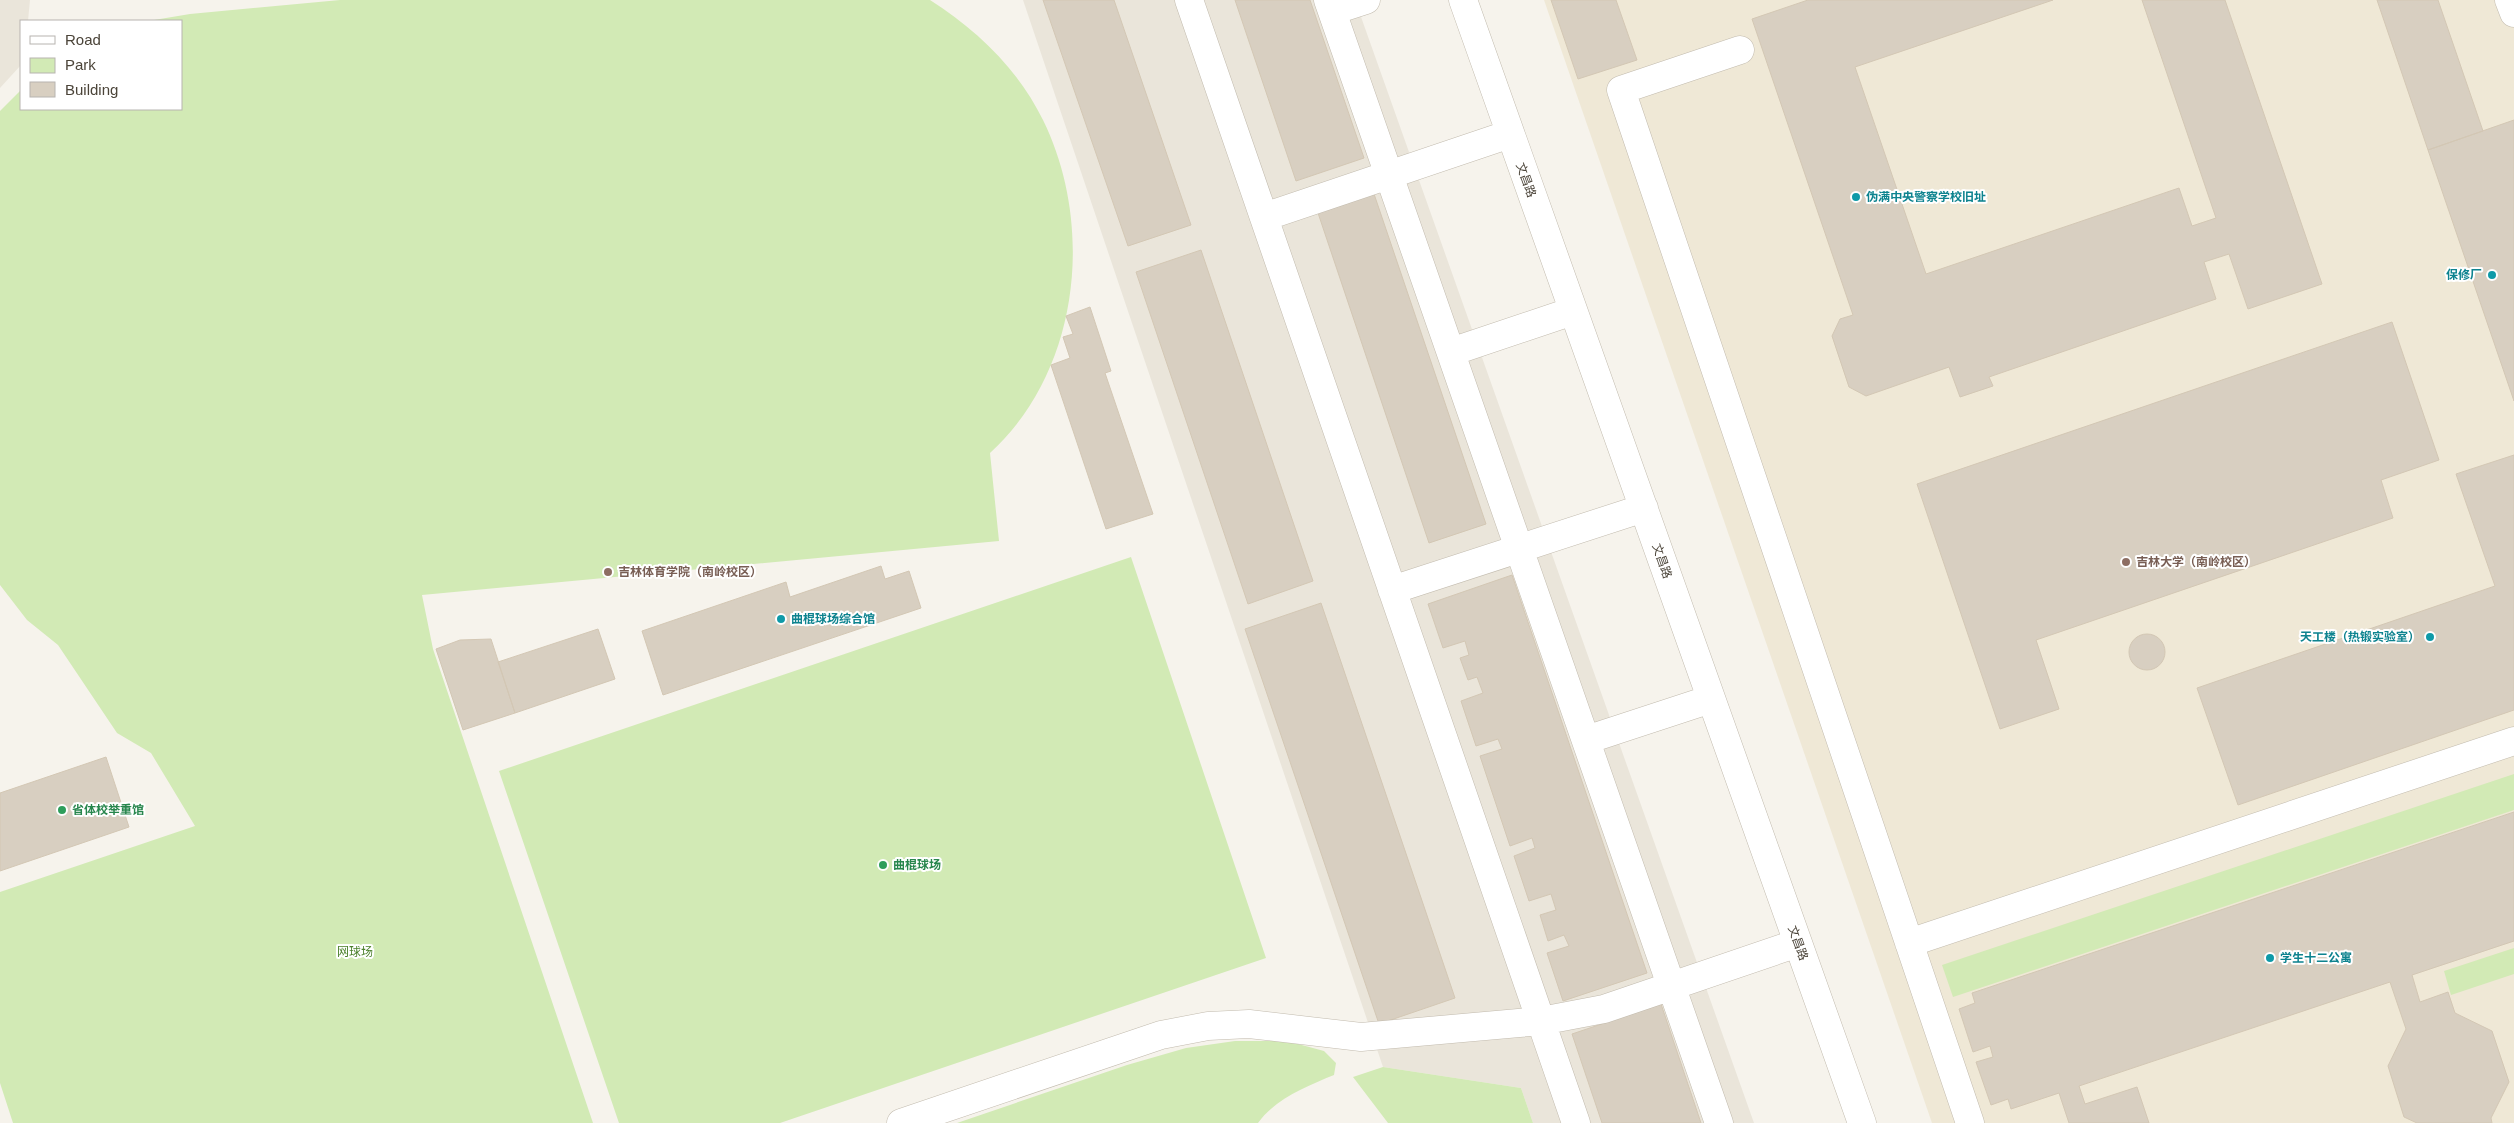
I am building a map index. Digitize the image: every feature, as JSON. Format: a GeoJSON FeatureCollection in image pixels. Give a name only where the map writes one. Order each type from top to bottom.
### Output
{"type":"FeatureCollection","features":[{"type":"Feature","properties":{"kind":"street"},"geometry":{"type":"LineString","coordinates":[[1189,0],[1576,1123]]}},
{"type":"Feature","properties":{"kind":"street"},"geometry":{"type":"LineString","coordinates":[[1366,0],[1330,6],[1718,1123]]}},
{"type":"Feature","properties":{"kind":"street","name":"文昌路"},"geometry":{"type":"LineString","coordinates":[[1462,0],[1862,1123]]}},
{"type":"Feature","properties":{"kind":"street"},"geometry":{"type":"LineString","coordinates":[[2508,0],[2514,13]]}},
{"type":"Feature","properties":{"kind":"street"},"geometry":{"type":"LineString","coordinates":[[1740,50],[1621,90],[1970,1123]]}},
{"type":"Feature","properties":{"kind":"street"},"geometry":{"type":"LineString","coordinates":[[1264,217],[1510,134]]}},
{"type":"Feature","properties":{"kind":"street"},"geometry":{"type":"LineString","coordinates":[[1451,352],[1573,311]]}},
{"type":"Feature","properties":{"kind":"street"},"geometry":{"type":"LineString","coordinates":[[1392,590],[1644,508]]}},
{"type":"Feature","properties":{"kind":"street"},"geometry":{"type":"LineString","coordinates":[[1586,740],[1711,699]]}},
{"type":"Feature","properties":{"kind":"street"},"geometry":{"type":"LineString","coordinates":[[1909,943],[2514,741]]}},
{"type":"Feature","properties":{"kind":"street"},"geometry":{"type":"LineString","coordinates":[[901,1123],[1161,1035],[1208,1026],[1249,1024],[1360,1037],[1415,1034],[1541,1021],[1604,1009],[1798,943]]}},
{"type":"Feature","properties":{"kind":"shaded area"},"geometry":{"type":"Polygon","coordinates":[[[0,0],[30,0],[28,20],[20,20],[20,66],[0,88],[0,0]]]}},
{"type":"Feature","properties":{"kind":"shaded area"},"geometry":{"type":"Polygon","coordinates":[[[1023,0],[1355,0],[1754,1123],[1533,1123],[1521,1088],[1383,1067],[1023,0]]]}},
{"type":"Feature","properties":{"kind":"shaded area","name":"吉林大学（南岭校区）"},"geometry":{"type":"Polygon","coordinates":[[[1544,0],[2514,0],[2514,1123],[1932,1123],[1544,0]]]}},
{"type":"Feature","properties":{"kind":"green space","name":"网球场"},"geometry":{"type":"Polygon","coordinates":[[[340,0],[930,0],[964,24],[995,52],[1009,68],[1033,101],[1043,120],[1059,161],[1069,205],[1073,250],[1070,296],[1060,340],[1044,381],[1020,419],[990,453],[999,541],[422,595],[433,649],[593,1123],[13,1123],[0,1083],[0,892],[195,826],[151,753],[117,733],[58,645],[27,620],[0,585],[0,111],[20,91],[20,110],[182,110],[182,20],[154,20],[190,14],[340,0]]]}},
{"type":"Feature","properties":{"kind":"green space","name":"曲棍球场"},"geometry":{"type":"Polygon","coordinates":[[[1131,557],[1266,958],[780,1123],[619,1123],[499,771],[1131,557]]]}},
{"type":"Feature","properties":{"kind":"green space"},"geometry":{"type":"Polygon","coordinates":[[[2514,774],[2514,810],[1953,997],[1942,965],[2514,774]]]}},
{"type":"Feature","properties":{"kind":"green space"},"geometry":{"type":"Polygon","coordinates":[[[2514,948],[2514,974],[2451,995],[2444,971],[2514,948]]]}},
{"type":"Feature","properties":{"kind":"green space"},"geometry":{"type":"Polygon","coordinates":[[[1235,1041],[1287,1041],[1324,1051],[1336,1063],[1334,1075],[1282,1100],[1265,1114],[1258,1123],[957,1123],[1127,1065],[1186,1048],[1235,1041]]]}},
{"type":"Feature","properties":{"kind":"green space"},"geometry":{"type":"Polygon","coordinates":[[[1383,1067],[1521,1088],[1533,1123],[1388,1123],[1353,1077],[1383,1067]]]}},
{"type":"Feature","properties":{"kind":"building"},"geometry":{"type":"Polygon","coordinates":[[[1043,0],[1114,0],[1191,225],[1128,246],[1043,0]]]}},
{"type":"Feature","properties":{"kind":"building"},"geometry":{"type":"Polygon","coordinates":[[[1235,0],[1310,0],[1364,158],[1296,181],[1235,0]]]}},
{"type":"Feature","properties":{"kind":"building"},"geometry":{"type":"Polygon","coordinates":[[[1551,0],[1616,0],[1637,60],[1578,79],[1551,0]]]}},
{"type":"Feature","properties":{"kind":"building","name":"伪满中央警察学校旧址"},"geometry":{"type":"Polygon","coordinates":[[[1808,0],[2053,0],[1855,67],[1926,274],[2179,188],[2192,226],[2216,218],[2142,0],[2225,0],[2322,284],[2248,309],[2229,254],[2204,262],[2216,299],[1989,377],[1993,386],[1960,397],[1949,367],[1866,396],[1849,387],[1832,336],[1840,319],[1853,315],[1752,19],[1808,0]]]}},
{"type":"Feature","properties":{"kind":"building"},"geometry":{"type":"Polygon","coordinates":[[[2377,0],[2438,0],[2483,131],[2428,150],[2377,0]]]}},
{"type":"Feature","properties":{"kind":"building","name":"保修厂"},"geometry":{"type":"Polygon","coordinates":[[[2514,120],[2514,401],[2428,150],[2514,120]]]}},
{"type":"Feature","properties":{"kind":"building"},"geometry":{"type":"Polygon","coordinates":[[[1372,188],[1486,524],[1429,543],[1316,207],[1372,188]]]}},
{"type":"Feature","properties":{"kind":"building"},"geometry":{"type":"Polygon","coordinates":[[[1201,250],[1313,581],[1248,604],[1136,272],[1201,250]]]}},
{"type":"Feature","properties":{"kind":"building"},"geometry":{"type":"Polygon","coordinates":[[[1090,307],[1111,371],[1105,373],[1153,514],[1106,529],[1051,365],[1070,358],[1063,337],[1073,334],[1066,316],[1090,307]]]}},
{"type":"Feature","properties":{"kind":"building"},"geometry":{"type":"Polygon","coordinates":[[[2392,322],[2439,460],[2381,480],[2393,518],[2036,640],[2059,709],[2000,729],[1917,484],[2392,322]]]}},
{"type":"Feature","properties":{"kind":"building","name":"天工楼（热锻实验室）"},"geometry":{"type":"Polygon","coordinates":[[[2514,455],[2514,710],[2238,805],[2197,688],[2495,586],[2456,474],[2514,455]]]}},
{"type":"Feature","properties":{"kind":"building","name":"曲棍球场综合馆"},"geometry":{"type":"Polygon","coordinates":[[[881,566],[885,579],[909,571],[921,608],[663,695],[642,631],[786,582],[790,597],[881,566]]]}},
{"type":"Feature","properties":{"kind":"building"},"geometry":{"type":"Polygon","coordinates":[[[1512,575],[1647,973],[1563,1001],[1547,953],[1569,946],[1564,935],[1548,941],[1540,915],[1556,910],[1551,894],[1529,901],[1514,856],[1535,848],[1532,838],[1510,846],[1480,756],[1502,749],[1498,739],[1476,746],[1461,701],[1483,693],[1477,677],[1468,680],[1460,658],[1469,655],[1465,641],[1443,648],[1428,604],[1512,575]]]}},
{"type":"Feature","properties":{"kind":"building"},"geometry":{"type":"Polygon","coordinates":[[[1321,603],[1455,998],[1379,1024],[1245,629],[1321,603]]]}},
{"type":"Feature","properties":{"kind":"building"},"geometry":{"type":"Polygon","coordinates":[[[598,629],[615,679],[515,713],[498,662],[598,629]]]}},
{"type":"Feature","properties":{"kind":"building"},"geometry":{"type":"Polygon","coordinates":[[[2147,634],[2154,635],[2160,639],[2164,645],[2164,659],[2160,665],[2154,669],[2147,670],[2140,669],[2134,665],[2130,659],[2129,652],[2130,645],[2134,639],[2140,635],[2147,634]]]}},
{"type":"Feature","properties":{"kind":"building"},"geometry":{"type":"Polygon","coordinates":[[[491,639],[515,713],[463,730],[436,649],[460,640],[491,639]]]}},
{"type":"Feature","properties":{"kind":"building","name":"省体校举重馆"},"geometry":{"type":"Polygon","coordinates":[[[106,757],[129,827],[0,871],[0,793],[106,757]]]}},
{"type":"Feature","properties":{"kind":"building","name":"学生十二公寓"},"geometry":{"type":"Polygon","coordinates":[[[2514,812],[2514,941],[2412,975],[2420,1002],[2448,992],[2455,1013],[2492,1031],[2509,1082],[2491,1118],[2492,1123],[2417,1123],[2404,1117],[2388,1066],[2406,1029],[2390,982],[2079,1086],[2085,1104],[2137,1087],[2149,1123],[2069,1123],[2059,1093],[2011,1109],[2008,1099],[1991,1105],[1976,1062],[1993,1057],[1990,1046],[1973,1052],[1959,1009],[1975,1003],[1972,993],[2514,812]]]}},
{"type":"Feature","properties":{"kind":"building"},"geometry":{"type":"Polygon","coordinates":[[[1661,1004],[1701,1123],[1602,1123],[1572,1034],[1661,1004]]]}},
{"type":"Feature","properties":{"kind":"place","name":"伪满中央警察学校旧址"},"geometry":{"type":"Point","coordinates":[1856,197]}},
{"type":"Feature","properties":{"kind":"place","name":"保修厂"},"geometry":{"type":"Point","coordinates":[2492,275]}},
{"type":"Feature","properties":{"kind":"place","name":"吉林大学（南岭校区）"},"geometry":{"type":"Point","coordinates":[2126,562]}},
{"type":"Feature","properties":{"kind":"place","name":"吉林体育学院（南岭校区）"},"geometry":{"type":"Point","coordinates":[608,572]}},
{"type":"Feature","properties":{"kind":"place","name":"曲棍球场综合馆"},"geometry":{"type":"Point","coordinates":[781,619]}},
{"type":"Feature","properties":{"kind":"place","name":"天工楼（热锻实验室）"},"geometry":{"type":"Point","coordinates":[2430,637]}},
{"type":"Feature","properties":{"kind":"place","name":"省体校举重馆"},"geometry":{"type":"Point","coordinates":[62,810]}},
{"type":"Feature","properties":{"kind":"place","name":"曲棍球场"},"geometry":{"type":"Point","coordinates":[883,865]}},
{"type":"Feature","properties":{"kind":"place","name":"学生十二公寓"},"geometry":{"type":"Point","coordinates":[2270,958]}}]}
